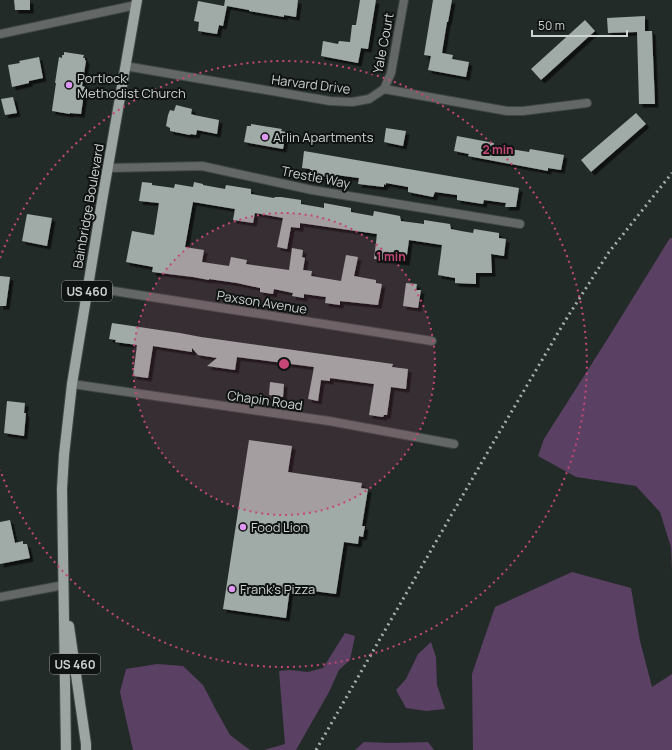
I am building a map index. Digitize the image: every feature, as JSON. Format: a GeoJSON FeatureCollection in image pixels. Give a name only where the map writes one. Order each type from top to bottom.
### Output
{"type":"FeatureCollection","features":[{"type":"Feature","properties":{"kind":"main road","name":"Bainbridge Boulevard"},"geometry":{"type":"LineString","coordinates":[[66,750],[62,489],[64,455],[72,384],[136,2]]}},
{"type":"Feature","properties":{"kind":"main road","name":"Bainbridge Boulevard"},"geometry":{"type":"LineString","coordinates":[[64,584],[86,750]]}},
{"type":"Feature","properties":{"kind":"street","name":"Yale Court"},"geometry":{"type":"LineString","coordinates":[[384,89],[391,73],[404,0]]}},
{"type":"Feature","properties":{"kind":"street"},"geometry":{"type":"LineString","coordinates":[[0,34],[136,2]]}},
{"type":"Feature","properties":{"kind":"street","name":"Harvard Drive"},"geometry":{"type":"LineString","coordinates":[[125,66],[330,101],[352,102],[369,99],[384,89]]}},
{"type":"Feature","properties":{"kind":"street"},"geometry":{"type":"LineString","coordinates":[[384,89],[507,111],[523,111],[587,103]]}},
{"type":"Feature","properties":{"kind":"street","name":"Trestle Way"},"geometry":{"type":"LineString","coordinates":[[108,168],[202,166],[312,190],[520,224]]}},
{"type":"Feature","properties":{"kind":"street","name":"Paxson Avenue"},"geometry":{"type":"LineString","coordinates":[[88,287],[432,341]]}},
{"type":"Feature","properties":{"kind":"street","name":"Chapin Road"},"geometry":{"type":"LineString","coordinates":[[72,384],[293,416],[454,444]]}},
{"type":"Feature","properties":{"kind":"street"},"geometry":{"type":"LineString","coordinates":[[0,597],[64,584]]}},
{"type":"Feature","properties":{"kind":"shaded area"},"geometry":{"type":"Polygon","coordinates":[[[670,238],[672,238],[672,571],[671,547],[660,512],[636,486],[576,477],[538,456],[544,439],[670,238]]]}},
{"type":"Feature","properties":{"kind":"shaded area"},"geometry":{"type":"Polygon","coordinates":[[[572,572],[631,588],[640,641],[652,687],[672,674],[672,750],[473,750],[472,674],[495,607],[572,572]]]}},
{"type":"Feature","properties":{"kind":"shaded area"},"geometry":{"type":"Polygon","coordinates":[[[345,633],[355,636],[350,660],[339,670],[329,692],[296,750],[264,750],[285,744],[279,671],[289,670],[308,672],[323,668],[345,633]]]}},
{"type":"Feature","properties":{"kind":"shaded area"},"geometry":{"type":"Polygon","coordinates":[[[431,642],[436,657],[437,685],[445,709],[426,711],[406,708],[396,690],[406,679],[418,654],[431,642]]]}},
{"type":"Feature","properties":{"kind":"shaded area"},"geometry":{"type":"Polygon","coordinates":[[[157,664],[183,666],[203,685],[230,735],[250,750],[133,750],[120,692],[126,669],[157,664]]]}},
{"type":"Feature","properties":{"kind":"shaded area"},"geometry":{"type":"Polygon","coordinates":[[[364,742],[428,742],[434,750],[355,750],[364,742]]]}},
{"type":"Feature","properties":{"kind":"building"},"geometry":{"type":"Polygon","coordinates":[[[14,0],[30,0],[30,10],[15,10],[14,0]]]}},
{"type":"Feature","properties":{"kind":"building"},"geometry":{"type":"Polygon","coordinates":[[[225,0],[298,0],[296,17],[284,15],[284,17],[227,6],[223,26],[219,25],[217,34],[198,31],[199,22],[194,21],[198,1],[224,6],[225,0]]]}},
{"type":"Feature","properties":{"kind":"building"},"geometry":{"type":"Polygon","coordinates":[[[360,0],[376,0],[368,49],[361,48],[358,63],[321,56],[323,41],[338,44],[339,41],[350,42],[352,25],[356,25],[360,0]]]}},
{"type":"Feature","properties":{"kind":"building"},"geometry":{"type":"Polygon","coordinates":[[[433,0],[452,0],[442,53],[453,55],[452,59],[469,62],[466,77],[428,70],[431,56],[424,55],[433,0]]]}},
{"type":"Feature","properties":{"kind":"building"},"geometry":{"type":"Polygon","coordinates":[[[645,16],[645,31],[652,31],[655,104],[639,104],[637,32],[608,33],[607,18],[645,16]]]}},
{"type":"Feature","properties":{"kind":"building"},"geometry":{"type":"Polygon","coordinates":[[[585,20],[595,31],[541,80],[531,69],[585,20]]]}},
{"type":"Feature","properties":{"kind":"building","name":"Portlock Methodist Church"},"geometry":{"type":"Polygon","coordinates":[[[64,52],[84,55],[83,58],[85,58],[86,61],[82,86],[85,87],[81,114],[52,111],[59,57],[62,58],[64,52]]]}},
{"type":"Feature","properties":{"kind":"building"},"geometry":{"type":"Polygon","coordinates":[[[39,57],[43,78],[12,87],[8,65],[39,57]]]}},
{"type":"Feature","properties":{"kind":"building"},"geometry":{"type":"Polygon","coordinates":[[[13,97],[17,113],[5,115],[1,99],[13,97]]]}},
{"type":"Feature","properties":{"kind":"building"},"geometry":{"type":"Polygon","coordinates":[[[176,105],[192,109],[191,114],[219,120],[217,134],[197,130],[196,135],[190,135],[170,131],[170,128],[166,126],[168,115],[170,110],[174,111],[176,105]]]}},
{"type":"Feature","properties":{"kind":"building"},"geometry":{"type":"Polygon","coordinates":[[[636,113],[646,124],[591,172],[581,160],[636,113]]]}},
{"type":"Feature","properties":{"kind":"building","name":"Arlin Apartments"},"geometry":{"type":"Polygon","coordinates":[[[251,124],[282,129],[281,131],[286,132],[283,149],[244,142],[247,126],[251,126],[251,124]]]}},
{"type":"Feature","properties":{"kind":"building"},"geometry":{"type":"Polygon","coordinates":[[[386,128],[406,131],[403,146],[384,142],[386,128]]]}},
{"type":"Feature","properties":{"kind":"building"},"geometry":{"type":"Polygon","coordinates":[[[457,136],[494,143],[493,146],[529,152],[530,149],[564,155],[561,170],[548,168],[548,171],[468,156],[469,154],[454,151],[457,136]]]}},
{"type":"Feature","properties":{"kind":"building"},"geometry":{"type":"Polygon","coordinates":[[[304,151],[519,188],[516,207],[505,207],[506,203],[484,200],[483,204],[457,200],[457,195],[435,192],[433,197],[408,192],[408,187],[386,183],[386,185],[384,184],[384,187],[358,184],[359,178],[336,175],[335,178],[309,174],[310,169],[302,168],[304,151]]]}},
{"type":"Feature","properties":{"kind":"building"},"geometry":{"type":"Polygon","coordinates":[[[142,182],[174,188],[175,184],[193,187],[194,182],[225,189],[226,185],[251,189],[251,194],[274,198],[281,197],[301,200],[301,204],[324,208],[324,203],[351,208],[351,212],[373,216],[374,211],[400,216],[401,221],[424,224],[424,220],[450,224],[451,229],[461,231],[473,233],[474,229],[499,233],[499,238],[506,239],[504,256],[491,254],[492,273],[476,273],[476,284],[455,283],[455,278],[438,275],[442,245],[409,240],[406,262],[374,259],[377,234],[300,223],[300,228],[291,227],[287,249],[277,247],[283,218],[255,213],[253,223],[233,220],[235,209],[193,202],[185,247],[204,250],[202,262],[229,266],[231,257],[247,260],[246,264],[289,270],[292,248],[303,250],[302,257],[305,258],[303,270],[312,271],[311,276],[341,281],[346,255],[358,257],[354,276],[376,280],[376,283],[382,284],[378,305],[340,301],[340,305],[325,303],[326,297],[304,294],[304,298],[292,296],[293,293],[274,289],[273,294],[260,292],[260,288],[237,283],[152,272],[153,267],[126,262],[132,231],[154,235],[159,203],[139,201],[142,182]]]}},
{"type":"Feature","properties":{"kind":"building"},"geometry":{"type":"Polygon","coordinates":[[[27,214],[52,218],[47,246],[22,241],[27,214]]]}},
{"type":"Feature","properties":{"kind":"building"},"geometry":{"type":"Polygon","coordinates":[[[0,276],[10,277],[6,306],[0,306],[0,276]]]}},
{"type":"Feature","properties":{"kind":"building"},"geometry":{"type":"Polygon","coordinates":[[[406,283],[417,284],[416,290],[421,290],[418,308],[403,306],[406,283]]]}},
{"type":"Feature","properties":{"kind":"building"},"geometry":{"type":"Polygon","coordinates":[[[112,323],[393,364],[392,367],[408,369],[406,389],[391,387],[387,415],[384,415],[383,417],[369,415],[374,384],[330,378],[330,381],[321,380],[318,401],[308,399],[314,367],[237,357],[235,370],[207,366],[217,358],[198,355],[192,348],[192,352],[153,346],[148,378],[133,376],[137,345],[115,342],[116,340],[109,339],[112,323]]]}},
{"type":"Feature","properties":{"kind":"building"},"geometry":{"type":"Polygon","coordinates":[[[270,382],[284,384],[283,397],[269,395],[270,382]]]}},
{"type":"Feature","properties":{"kind":"building"},"geometry":{"type":"Polygon","coordinates":[[[7,401],[25,403],[24,413],[26,413],[24,436],[4,433],[7,401]]]}},
{"type":"Feature","properties":{"kind":"building"},"geometry":{"type":"Polygon","coordinates":[[[249,440],[292,446],[288,472],[362,483],[361,488],[368,489],[362,526],[365,526],[363,537],[359,536],[358,544],[344,542],[336,594],[290,588],[286,618],[223,609],[249,440]]]}},
{"type":"Feature","properties":{"kind":"building"},"geometry":{"type":"Polygon","coordinates":[[[10,520],[15,543],[23,541],[23,544],[27,544],[30,558],[0,564],[0,522],[10,520]]]}},
{"type":"Feature","properties":{"kind":"railway"},"geometry":{"type":"LineString","coordinates":[[316,750],[565,321],[609,252],[672,173]]}},
{"type":"Feature","properties":{"kind":"place","name":"Portlock Methodist Church"},"geometry":{"type":"Point","coordinates":[69,85]}},
{"type":"Feature","properties":{"kind":"place","name":"Arlin Apartments"},"geometry":{"type":"Point","coordinates":[265,137]}},
{"type":"Feature","properties":{"kind":"place","name":"Food Lion"},"geometry":{"type":"Point","coordinates":[243,527]}},
{"type":"Feature","properties":{"kind":"place","name":"Frank's Pizza"},"geometry":{"type":"Point","coordinates":[232,589]}}]}
